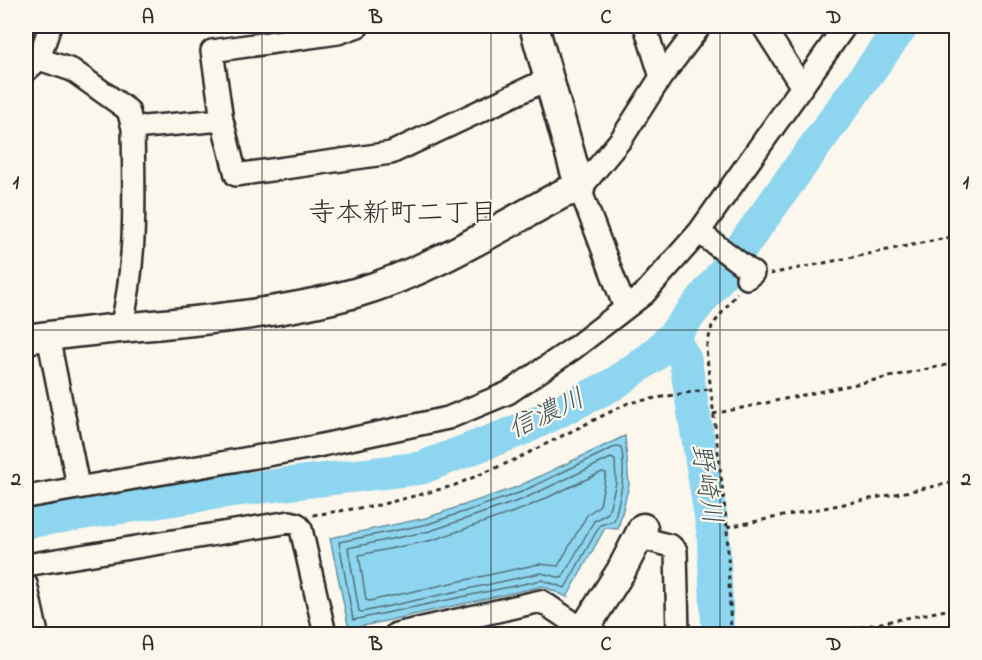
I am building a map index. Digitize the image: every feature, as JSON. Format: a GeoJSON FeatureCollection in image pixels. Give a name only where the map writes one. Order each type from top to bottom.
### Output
{"type":"FeatureCollection","features":[{"type":"Feature","properties":{"kind":"street"},"geometry":{"type":"LineString","coordinates":[[50,26],[32,65],[72,70],[128,110],[134,128],[134,246],[130,294],[121,328]]}},
{"type":"Feature","properties":{"kind":"street"},"geometry":{"type":"LineString","coordinates":[[358,26],[338,33],[212,51],[222,120],[236,175],[391,153],[549,79]]}},
{"type":"Feature","properties":{"kind":"street"},"geometry":{"type":"LineString","coordinates":[[534,26],[580,189],[625,308]]}},
{"type":"Feature","properties":{"kind":"street"},"geometry":{"type":"LineString","coordinates":[[645,26],[661,77]]}},
{"type":"Feature","properties":{"kind":"street"},"geometry":{"type":"LineString","coordinates":[[78,486],[37,337],[254,314],[354,293],[421,269],[564,193],[580,189],[622,138],[661,77],[700,26]]}},
{"type":"Feature","properties":{"kind":"street"},"geometry":{"type":"LineString","coordinates":[[763,26],[802,87]]}},
{"type":"Feature","properties":{"kind":"street"},"geometry":{"type":"LineString","coordinates":[[26,497],[78,486],[313,447],[448,418],[508,393],[574,348],[644,294],[707,238],[802,87],[845,26]]}},
{"type":"Feature","properties":{"kind":"street"},"geometry":{"type":"LineString","coordinates":[[134,128],[222,120]]}},
{"type":"Feature","properties":{"kind":"street"},"geometry":{"type":"LineString","coordinates":[[707,238],[749,273]]}},
{"type":"Feature","properties":{"kind":"street"},"geometry":{"type":"LineString","coordinates":[[26,566],[290,522],[297,524],[301,529],[325,634]]}},
{"type":"Feature","properties":{"kind":"street"},"geometry":{"type":"LineString","coordinates":[[397,634],[541,601],[583,632],[621,571],[640,533],[671,546],[676,551],[678,634]]}},
{"type":"Feature","properties":{"kind":"street"},"geometry":{"type":"LineString","coordinates":[[26,584],[37,634]]}},
{"type":"Feature","properties":{"kind":"path"},"geometry":{"type":"LineString","coordinates":[[731,634],[727,527],[706,349],[712,326],[749,273],[765,275],[957,236]]}},
{"type":"Feature","properties":{"kind":"path"},"geometry":{"type":"LineString","coordinates":[[712,414],[957,363]]}},
{"type":"Feature","properties":{"kind":"path"},"geometry":{"type":"LineString","coordinates":[[297,524],[309,515],[379,505],[453,486],[510,462],[628,403],[670,394],[710,389]]}},
{"type":"Feature","properties":{"kind":"path"},"geometry":{"type":"LineString","coordinates":[[727,527],[957,482]]}},
{"type":"Feature","properties":{"kind":"path"},"geometry":{"type":"LineString","coordinates":[[826,634],[957,608]]}},
{"type":"Feature","properties":{"kind":"water"},"geometry":{"type":"Polygon","coordinates":[[[625,436],[629,485],[618,529],[605,528],[567,597],[543,586],[349,629],[330,538],[426,518],[517,487],[625,436]]]}},
{"type":"Feature","properties":{"kind":"waterway","name":"信濃川"},"geometry":{"type":"LineString","coordinates":[[26,522],[236,490],[421,468],[525,428],[612,385],[652,357],[672,337],[720,277],[902,26]]}},
{"type":"Feature","properties":{"kind":"waterway","name":"野崎川"},"geometry":{"type":"LineString","coordinates":[[672,337],[685,359],[713,532],[718,634]]}},
{"type":"Feature","properties":{"kind":"district","name":"寺本新町二丁目"},"geometry":{"type":"Point","coordinates":[403,214]}}]}
